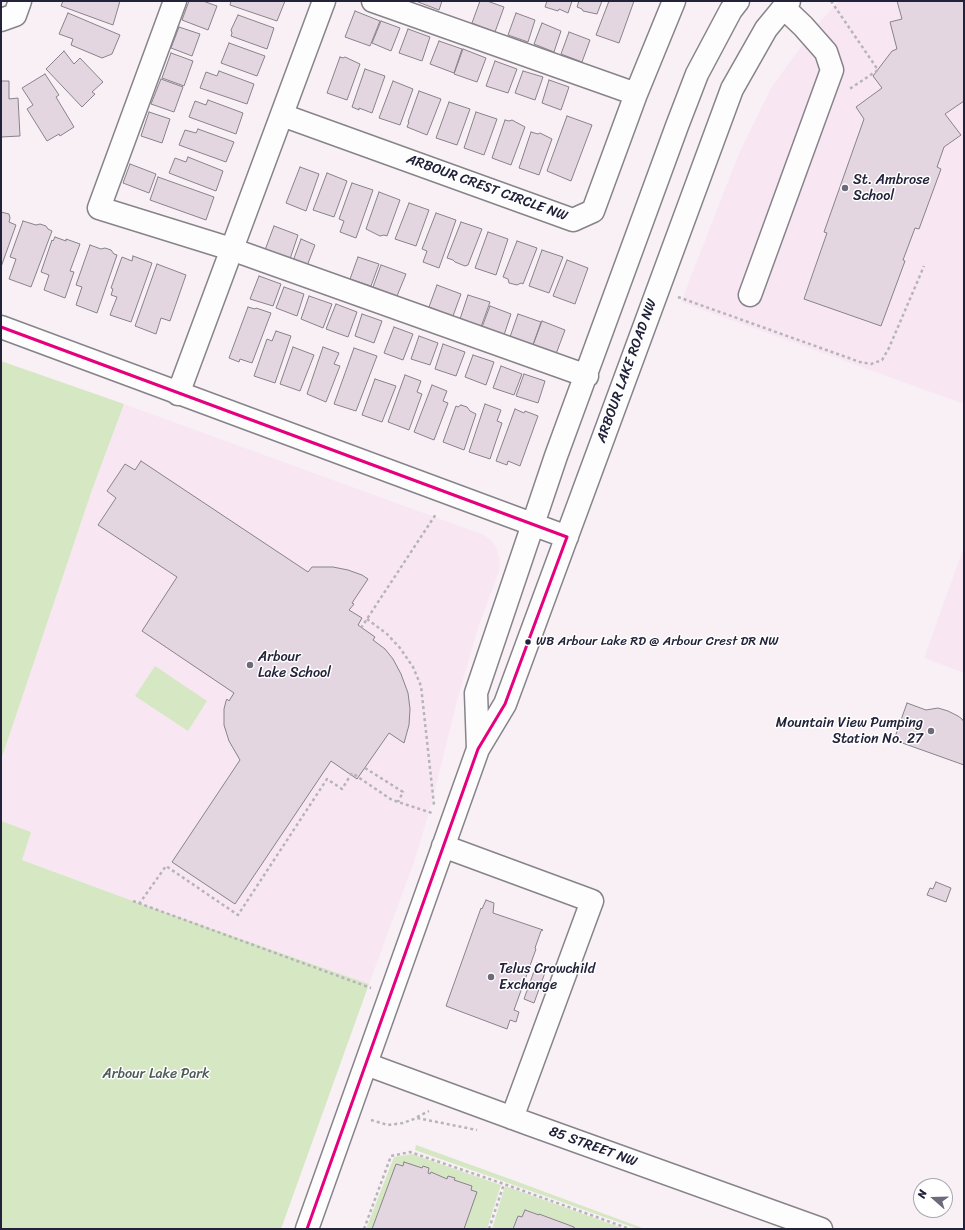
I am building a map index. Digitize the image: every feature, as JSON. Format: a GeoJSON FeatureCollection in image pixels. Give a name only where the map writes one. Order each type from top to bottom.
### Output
{"type":"FeatureCollection","features":[{"type":"Feature","properties":{"kind":"street"},"geometry":{"type":"LineString","coordinates":[[1,20],[15,15],[20,1]]}},
{"type":"Feature","properties":{"kind":"street"},"geometry":{"type":"LineString","coordinates":[[175,1],[99,208],[231,249],[586,376]]}},
{"type":"Feature","properties":{"kind":"street"},"geometry":{"type":"LineString","coordinates":[[178,394],[324,1]]}},
{"type":"Feature","properties":{"kind":"street"},"geometry":{"type":"LineString","coordinates":[[373,1],[636,94]]}},
{"type":"Feature","properties":{"kind":"street","name":"ARBOUR CREST CIRCLE NW"},"geometry":{"type":"LineString","coordinates":[[282,114],[573,220],[594,211],[636,94],[674,1]]}},
{"type":"Feature","properties":{"kind":"street","name":"ARBOUR LAKE ROAD NW"},"geometry":{"type":"LineString","coordinates":[[478,749],[476,693],[556,456],[697,74],[731,10],[738,1]]}},
{"type":"Feature","properties":{"kind":"street"},"geometry":{"type":"LineString","coordinates":[[750,295],[832,70],[826,52],[803,26],[787,4]]}},
{"type":"Feature","properties":{"kind":"street","name":"ARBOUR LAKE ROAD NW"},"geometry":{"type":"LineString","coordinates":[[307,1229],[478,749],[505,704],[732,89],[766,30],[787,4]]}},
{"type":"Feature","properties":{"kind":"street"},"geometry":{"type":"LineString","coordinates":[[1,327],[178,394],[567,537]]}},
{"type":"Feature","properties":{"kind":"street"},"geometry":{"type":"LineString","coordinates":[[443,846],[592,901],[512,1118]]}},
{"type":"Feature","properties":{"kind":"street","name":"85 STREET NW"},"geometry":{"type":"LineString","coordinates":[[366,1064],[821,1229]]}},
{"type":"Feature","properties":{"kind":"path"},"geometry":{"type":"LineString","coordinates":[[823,93],[837,98],[878,70],[831,1]]}},
{"type":"Feature","properties":{"kind":"path"},"geometry":{"type":"LineString","coordinates":[[676,296],[860,362],[871,364],[882,360],[890,348],[924,266]]}},
{"type":"Feature","properties":{"kind":"path"},"geometry":{"type":"LineString","coordinates":[[361,628],[436,514]]}},
{"type":"Feature","properties":{"kind":"path"},"geometry":{"type":"LineString","coordinates":[[367,619],[387,634],[400,648],[413,667],[421,686],[434,805]]}},
{"type":"Feature","properties":{"kind":"path"},"geometry":{"type":"LineString","coordinates":[[365,768],[403,792],[398,802]]}},
{"type":"Feature","properties":{"kind":"path"},"geometry":{"type":"LineString","coordinates":[[139,904],[166,866],[238,915],[328,779],[342,789],[352,773],[392,800],[432,813]]}},
{"type":"Feature","properties":{"kind":"path"},"geometry":{"type":"LineString","coordinates":[[133,902],[371,988]]}},
{"type":"Feature","properties":{"kind":"path"},"geometry":{"type":"LineString","coordinates":[[371,1120],[388,1125],[403,1123],[417,1118],[483,1131]]}},
{"type":"Feature","properties":{"kind":"path"},"geometry":{"type":"LineString","coordinates":[[364,1229],[391,1156],[410,1152],[630,1229]]}},
{"type":"Feature","properties":{"kind":"path"},"geometry":{"type":"LineString","coordinates":[[489,1229],[504,1184]]}},
{"type":"Feature","properties":{"kind":"shaded area","name":"St. Ambrose School"},"geometry":{"type":"Polygon","coordinates":[[[839,1],[964,1],[964,404],[681,302],[738,156],[771,88],[816,26],[839,1]]]}},
{"type":"Feature","properties":{"kind":"shaded area","name":"Arbour Lake School"},"geometry":{"type":"Polygon","coordinates":[[[124,404],[484,535],[493,542],[497,549],[500,560],[499,571],[478,628],[457,701],[431,806],[414,862],[369,984],[133,901],[1,852],[1,760],[92,490],[124,404]]]}},
{"type":"Feature","properties":{"kind":"shaded area"},"geometry":{"type":"Polygon","coordinates":[[[964,547],[964,673],[924,658],[964,547]]]}},
{"type":"Feature","properties":{"kind":"green space"},"geometry":{"type":"Polygon","coordinates":[[[1,361],[124,404],[92,490],[1,760],[1,361]]]}},
{"type":"Feature","properties":{"kind":"green space"},"geometry":{"type":"Polygon","coordinates":[[[155,666],[207,701],[188,731],[135,696],[155,666]]]}},
{"type":"Feature","properties":{"kind":"green space","name":"Arbour Lake Park"},"geometry":{"type":"Polygon","coordinates":[[[1,821],[31,832],[22,860],[133,901],[369,984],[281,1229],[1,1229],[1,821]]]}},
{"type":"Feature","properties":{"kind":"green space"},"geometry":{"type":"Polygon","coordinates":[[[416,1145],[645,1229],[638,1229],[415,1150],[416,1145]]]}},
{"type":"Feature","properties":{"kind":"green space"},"geometry":{"type":"Polygon","coordinates":[[[412,1154],[501,1185],[487,1229],[464,1229],[472,1186],[454,1180],[454,1178],[449,1176],[447,1179],[431,1172],[430,1174],[428,1173],[429,1168],[423,1166],[422,1168],[404,1162],[403,1166],[396,1164],[372,1229],[366,1229],[394,1157],[412,1154]]]}},
{"type":"Feature","properties":{"kind":"green space"},"geometry":{"type":"Polygon","coordinates":[[[505,1186],[625,1229],[577,1229],[540,1214],[539,1215],[525,1210],[522,1217],[518,1216],[513,1229],[492,1229],[505,1186]]]}},
{"type":"Feature","properties":{"kind":"building"},"geometry":{"type":"Polygon","coordinates":[[[63,1],[120,1],[113,25],[61,6],[63,1]]]}},
{"type":"Feature","properties":{"kind":"building"},"geometry":{"type":"Polygon","coordinates":[[[189,1],[203,1],[217,6],[208,30],[182,20],[189,1]]]}},
{"type":"Feature","properties":{"kind":"building"},"geometry":{"type":"Polygon","coordinates":[[[231,1],[285,1],[277,21],[230,5],[231,1]]]}},
{"type":"Feature","properties":{"kind":"building"},"geometry":{"type":"Polygon","coordinates":[[[442,1],[439,10],[418,2],[442,1]]]}},
{"type":"Feature","properties":{"kind":"building"},"geometry":{"type":"Polygon","coordinates":[[[480,1],[487,1],[504,7],[495,32],[472,23],[480,1]]]}},
{"type":"Feature","properties":{"kind":"building"},"geometry":{"type":"Polygon","coordinates":[[[547,1],[572,1],[568,13],[559,9],[558,11],[545,7],[547,1]]]}},
{"type":"Feature","properties":{"kind":"building"},"geometry":{"type":"Polygon","coordinates":[[[579,1],[602,1],[597,14],[583,11],[577,7],[579,1]]]}},
{"type":"Feature","properties":{"kind":"building"},"geometry":{"type":"Polygon","coordinates":[[[609,1],[634,1],[619,43],[596,35],[609,1]]]}},
{"type":"Feature","properties":{"kind":"building"},"geometry":{"type":"Polygon","coordinates":[[[897,1],[964,1],[964,101],[945,114],[961,135],[944,147],[937,167],[941,169],[919,229],[915,228],[903,260],[905,261],[881,326],[804,299],[827,233],[824,232],[864,119],[856,107],[882,88],[873,76],[892,51],[897,49],[890,22],[902,19],[897,1]]]}},
{"type":"Feature","properties":{"kind":"building"},"geometry":{"type":"Polygon","coordinates":[[[355,11],[380,21],[370,46],[345,37],[355,11]]]}},
{"type":"Feature","properties":{"kind":"building"},"geometry":{"type":"Polygon","coordinates":[[[68,13],[120,35],[112,54],[102,58],[71,45],[73,39],[59,34],[68,13]]]}},
{"type":"Feature","properties":{"kind":"building"},"geometry":{"type":"Polygon","coordinates":[[[516,13],[535,20],[528,42],[508,35],[516,13]]]}},
{"type":"Feature","properties":{"kind":"building"},"geometry":{"type":"Polygon","coordinates":[[[238,15],[274,28],[267,49],[231,36],[231,30],[238,15]]]}},
{"type":"Feature","properties":{"kind":"building"},"geometry":{"type":"Polygon","coordinates":[[[381,21],[400,28],[391,51],[372,43],[381,21]]]}},
{"type":"Feature","properties":{"kind":"building"},"geometry":{"type":"Polygon","coordinates":[[[542,23],[561,31],[554,52],[534,44],[542,23]]]}},
{"type":"Feature","properties":{"kind":"building"},"geometry":{"type":"Polygon","coordinates":[[[179,27],[200,34],[192,56],[171,48],[179,27]]]}},
{"type":"Feature","properties":{"kind":"building"},"geometry":{"type":"Polygon","coordinates":[[[408,29],[430,37],[422,61],[399,53],[408,29]]]}},
{"type":"Feature","properties":{"kind":"building"},"geometry":{"type":"Polygon","coordinates":[[[569,32],[590,40],[582,62],[561,54],[569,32]]]}},
{"type":"Feature","properties":{"kind":"building"},"geometry":{"type":"Polygon","coordinates":[[[439,41],[462,49],[454,73],[430,64],[439,41]]]}},
{"type":"Feature","properties":{"kind":"building"},"geometry":{"type":"Polygon","coordinates":[[[229,43],[265,56],[257,76],[221,63],[229,43]]]}},
{"type":"Feature","properties":{"kind":"building"},"geometry":{"type":"Polygon","coordinates":[[[463,49],[486,58],[477,82],[454,74],[463,49]]]}},
{"type":"Feature","properties":{"kind":"building"},"geometry":{"type":"Polygon","coordinates":[[[64,51],[74,64],[80,58],[103,82],[92,92],[95,94],[82,107],[46,69],[64,51]]]}},
{"type":"Feature","properties":{"kind":"building"},"geometry":{"type":"Polygon","coordinates":[[[171,53],[193,61],[184,86],[162,78],[171,53]]]}},
{"type":"Feature","properties":{"kind":"building"},"geometry":{"type":"Polygon","coordinates":[[[340,57],[345,57],[360,64],[347,100],[327,93],[340,57]]]}},
{"type":"Feature","properties":{"kind":"building"},"geometry":{"type":"Polygon","coordinates":[[[495,61],[517,69],[508,93],[486,86],[495,61]]]}},
{"type":"Feature","properties":{"kind":"building"},"geometry":{"type":"Polygon","coordinates":[[[365,69],[385,76],[372,113],[352,107],[365,69]]]}},
{"type":"Feature","properties":{"kind":"building"},"geometry":{"type":"Polygon","coordinates":[[[219,71],[254,84],[247,104],[200,88],[206,72],[217,76],[219,71]]]}},
{"type":"Feature","properties":{"kind":"building"},"geometry":{"type":"Polygon","coordinates":[[[523,71],[543,77],[535,100],[515,93],[523,71]]]}},
{"type":"Feature","properties":{"kind":"building"},"geometry":{"type":"Polygon","coordinates":[[[45,74],[59,95],[56,97],[74,127],[60,136],[59,134],[47,141],[27,109],[33,105],[22,88],[45,74]]]}},
{"type":"Feature","properties":{"kind":"building"},"geometry":{"type":"Polygon","coordinates":[[[161,79],[183,87],[174,112],[151,104],[161,79]]]}},
{"type":"Feature","properties":{"kind":"building"},"geometry":{"type":"Polygon","coordinates":[[[549,80],[569,87],[561,110],[542,103],[549,80]]]}},
{"type":"Feature","properties":{"kind":"building"},"geometry":{"type":"Polygon","coordinates":[[[1,81],[9,81],[9,99],[18,98],[20,136],[1,137],[1,81]]]}},
{"type":"Feature","properties":{"kind":"building"},"geometry":{"type":"Polygon","coordinates":[[[393,81],[413,89],[400,125],[379,118],[393,81]]]}},
{"type":"Feature","properties":{"kind":"building"},"geometry":{"type":"Polygon","coordinates":[[[419,91],[441,99],[427,135],[407,127],[419,91]]]}},
{"type":"Feature","properties":{"kind":"building"},"geometry":{"type":"Polygon","coordinates":[[[208,100],[243,113],[236,134],[189,117],[195,101],[206,105],[208,100]]]}},
{"type":"Feature","properties":{"kind":"building"},"geometry":{"type":"Polygon","coordinates":[[[449,102],[470,109],[457,145],[436,138],[449,102]]]}},
{"type":"Feature","properties":{"kind":"building"},"geometry":{"type":"Polygon","coordinates":[[[149,112],[170,119],[162,143],[141,136],[149,112]]]}},
{"type":"Feature","properties":{"kind":"building"},"geometry":{"type":"Polygon","coordinates":[[[476,112],[497,119],[484,155],[464,148],[476,112]]]}},
{"type":"Feature","properties":{"kind":"building"},"geometry":{"type":"Polygon","coordinates":[[[567,116],[592,125],[571,181],[547,171],[567,116]]]}},
{"type":"Feature","properties":{"kind":"building"},"geometry":{"type":"Polygon","coordinates":[[[505,120],[512,120],[525,127],[511,165],[492,158],[505,120]]]}},
{"type":"Feature","properties":{"kind":"building"},"geometry":{"type":"Polygon","coordinates":[[[198,129],[234,142],[226,162],[179,145],[185,130],[196,133],[198,129]]]}},
{"type":"Feature","properties":{"kind":"building"},"geometry":{"type":"Polygon","coordinates":[[[531,132],[538,134],[540,133],[552,139],[539,175],[519,168],[531,132]]]}},
{"type":"Feature","properties":{"kind":"building"},"geometry":{"type":"Polygon","coordinates":[[[188,157],[223,171],[216,191],[169,173],[175,158],[186,162],[188,157]]]}},
{"type":"Feature","properties":{"kind":"building"},"geometry":{"type":"Polygon","coordinates":[[[130,164],[156,174],[149,193],[123,183],[130,164]]]}},
{"type":"Feature","properties":{"kind":"building"},"geometry":{"type":"Polygon","coordinates":[[[300,167],[319,174],[306,211],[286,203],[300,167]]]}},
{"type":"Feature","properties":{"kind":"building"},"geometry":{"type":"Polygon","coordinates":[[[327,173],[347,181],[334,217],[313,210],[327,173]]]}},
{"type":"Feature","properties":{"kind":"building"},"geometry":{"type":"Polygon","coordinates":[[[158,177],[214,197],[206,220],[150,200],[158,177]]]}},
{"type":"Feature","properties":{"kind":"building"},"geometry":{"type":"Polygon","coordinates":[[[352,183],[373,190],[356,238],[340,232],[344,221],[339,219],[352,183]]]}},
{"type":"Feature","properties":{"kind":"building"},"geometry":{"type":"Polygon","coordinates":[[[379,192],[400,200],[387,236],[380,236],[366,229],[379,192]]]}},
{"type":"Feature","properties":{"kind":"building"},"geometry":{"type":"Polygon","coordinates":[[[409,203],[429,210],[416,246],[395,239],[409,203]]]}},
{"type":"Feature","properties":{"kind":"building"},"geometry":{"type":"Polygon","coordinates":[[[1,212],[9,214],[9,222],[16,225],[1,267],[1,212]]]}},
{"type":"Feature","properties":{"kind":"building"},"geometry":{"type":"Polygon","coordinates":[[[436,213],[456,220],[439,268],[423,262],[427,251],[422,249],[436,213]]]}},
{"type":"Feature","properties":{"kind":"building"},"geometry":{"type":"Polygon","coordinates":[[[23,221],[46,226],[52,231],[31,287],[9,279],[16,259],[10,257],[23,221]]]}},
{"type":"Feature","properties":{"kind":"building"},"geometry":{"type":"Polygon","coordinates":[[[461,222],[482,229],[468,265],[465,266],[447,258],[461,222]]]}},
{"type":"Feature","properties":{"kind":"building"},"geometry":{"type":"Polygon","coordinates":[[[274,226],[298,235],[290,259],[265,250],[274,226]]]}},
{"type":"Feature","properties":{"kind":"building"},"geometry":{"type":"Polygon","coordinates":[[[488,232],[508,239],[496,275],[475,268],[488,232]]]}},
{"type":"Feature","properties":{"kind":"building"},"geometry":{"type":"Polygon","coordinates":[[[55,237],[80,244],[70,271],[74,272],[65,298],[44,290],[49,275],[41,272],[52,240],[53,241],[55,237]]]}},
{"type":"Feature","properties":{"kind":"building"},"geometry":{"type":"Polygon","coordinates":[[[301,239],[315,245],[307,266],[293,261],[301,239]]]}},
{"type":"Feature","properties":{"kind":"building"},"geometry":{"type":"Polygon","coordinates":[[[517,241],[537,248],[523,284],[521,283],[517,285],[509,283],[508,279],[503,277],[517,241]]]}},
{"type":"Feature","properties":{"kind":"building"},"geometry":{"type":"Polygon","coordinates":[[[90,245],[101,249],[105,248],[111,250],[117,255],[97,313],[76,305],[82,287],[76,285],[90,245]]]}},
{"type":"Feature","properties":{"kind":"building"},"geometry":{"type":"Polygon","coordinates":[[[542,250],[563,257],[549,293],[529,286],[542,250]]]}},
{"type":"Feature","properties":{"kind":"building"},"geometry":{"type":"Polygon","coordinates":[[[133,256],[152,263],[131,322],[110,315],[117,297],[111,295],[113,289],[111,288],[122,257],[132,261],[133,256]]]}},
{"type":"Feature","properties":{"kind":"building"},"geometry":{"type":"Polygon","coordinates":[[[358,257],[379,264],[371,286],[350,279],[358,257]]]}},
{"type":"Feature","properties":{"kind":"building"},"geometry":{"type":"Polygon","coordinates":[[[567,260],[588,268],[575,304],[553,296],[567,260]]]}},
{"type":"Feature","properties":{"kind":"building"},"geometry":{"type":"Polygon","coordinates":[[[157,264],[186,275],[170,321],[161,318],[156,334],[135,326],[157,264]]]}},
{"type":"Feature","properties":{"kind":"building"},"geometry":{"type":"Polygon","coordinates":[[[381,265],[406,274],[397,296],[373,287],[381,265]]]}},
{"type":"Feature","properties":{"kind":"building"},"geometry":{"type":"Polygon","coordinates":[[[259,276],[281,284],[273,306],[250,299],[259,276]]]}},
{"type":"Feature","properties":{"kind":"building"},"geometry":{"type":"Polygon","coordinates":[[[437,285],[461,294],[453,316],[429,307],[437,285]]]}},
{"type":"Feature","properties":{"kind":"building"},"geometry":{"type":"Polygon","coordinates":[[[284,287],[304,294],[297,316],[276,308],[284,287]]]}},
{"type":"Feature","properties":{"kind":"building"},"geometry":{"type":"Polygon","coordinates":[[[468,295],[490,302],[481,327],[460,319],[468,295]]]}},
{"type":"Feature","properties":{"kind":"building"},"geometry":{"type":"Polygon","coordinates":[[[309,296],[332,304],[323,328],[301,319],[309,296]]]}},
{"type":"Feature","properties":{"kind":"building"},"geometry":{"type":"Polygon","coordinates":[[[336,304],[357,312],[348,337],[326,329],[336,304]]]}},
{"type":"Feature","properties":{"kind":"building"},"geometry":{"type":"Polygon","coordinates":[[[490,306],[511,314],[504,335],[482,327],[490,306]]]}},
{"type":"Feature","properties":{"kind":"building"},"geometry":{"type":"Polygon","coordinates":[[[248,307],[271,313],[252,363],[240,359],[239,362],[229,358],[248,307]]]}},
{"type":"Feature","properties":{"kind":"building"},"geometry":{"type":"Polygon","coordinates":[[[362,314],[382,321],[374,343],[355,336],[362,314]]]}},
{"type":"Feature","properties":{"kind":"building"},"geometry":{"type":"Polygon","coordinates":[[[518,314],[541,322],[533,345],[510,337],[518,314]]]}},
{"type":"Feature","properties":{"kind":"building"},"geometry":{"type":"Polygon","coordinates":[[[542,321],[565,330],[556,354],[533,345],[542,321]]]}},
{"type":"Feature","properties":{"kind":"building"},"geometry":{"type":"Polygon","coordinates":[[[394,327],[413,334],[403,360],[384,353],[394,327]]]}},
{"type":"Feature","properties":{"kind":"building"},"geometry":{"type":"Polygon","coordinates":[[[276,331],[291,336],[275,383],[254,376],[267,339],[272,341],[276,331]]]}},
{"type":"Feature","properties":{"kind":"building"},"geometry":{"type":"Polygon","coordinates":[[[419,336],[438,343],[430,365],[411,359],[419,336]]]}},
{"type":"Feature","properties":{"kind":"building"},"geometry":{"type":"Polygon","coordinates":[[[443,344],[465,352],[456,376],[435,369],[443,344]]]}},
{"type":"Feature","properties":{"kind":"building"},"geometry":{"type":"Polygon","coordinates":[[[293,347],[314,355],[300,391],[280,384],[293,347]]]}},
{"type":"Feature","properties":{"kind":"building"},"geometry":{"type":"Polygon","coordinates":[[[323,347],[339,353],[334,364],[340,366],[326,402],[307,394],[323,347]]]}},
{"type":"Feature","properties":{"kind":"building"},"geometry":{"type":"Polygon","coordinates":[[[354,348],[377,356],[356,411],[334,404],[354,348]]]}},
{"type":"Feature","properties":{"kind":"building"},"geometry":{"type":"Polygon","coordinates":[[[473,355],[494,362],[486,385],[465,377],[473,355]]]}},
{"type":"Feature","properties":{"kind":"building"},"geometry":{"type":"Polygon","coordinates":[[[501,366],[522,374],[514,395],[493,388],[501,366]]]}},
{"type":"Feature","properties":{"kind":"building"},"geometry":{"type":"Polygon","coordinates":[[[524,374],[545,381],[538,403],[516,396],[524,374]]]}},
{"type":"Feature","properties":{"kind":"building"},"geometry":{"type":"Polygon","coordinates":[[[405,375],[421,381],[417,392],[422,394],[409,430],[388,422],[405,375]]]}},
{"type":"Feature","properties":{"kind":"building"},"geometry":{"type":"Polygon","coordinates":[[[375,379],[396,386],[382,422],[362,415],[375,379]]]}},
{"type":"Feature","properties":{"kind":"building"},"geometry":{"type":"Polygon","coordinates":[[[432,385],[447,391],[443,401],[448,403],[434,440],[414,432],[432,385]]]}},
{"type":"Feature","properties":{"kind":"building"},"geometry":{"type":"Polygon","coordinates":[[[485,404],[501,410],[497,421],[502,423],[490,459],[469,452],[485,404]]]}},
{"type":"Feature","properties":{"kind":"building"},"geometry":{"type":"Polygon","coordinates":[[[461,405],[467,407],[470,411],[476,414],[464,450],[443,442],[456,406],[458,407],[461,405]]]}},
{"type":"Feature","properties":{"kind":"building"},"geometry":{"type":"Polygon","coordinates":[[[515,409],[524,413],[525,411],[538,416],[520,466],[508,461],[507,465],[496,461],[515,409]]]}},
{"type":"Feature","properties":{"kind":"building"},"geometry":{"type":"Polygon","coordinates":[[[141,461],[308,572],[312,567],[333,567],[348,570],[368,579],[349,610],[362,618],[358,625],[375,637],[373,640],[385,649],[393,659],[401,674],[408,693],[410,709],[409,725],[404,743],[389,733],[357,779],[331,761],[235,904],[172,862],[240,760],[229,741],[224,725],[224,709],[226,701],[227,699],[229,701],[234,693],[142,631],[177,577],[98,525],[116,498],[107,491],[125,464],[135,470],[141,461]]]}},
{"type":"Feature","properties":{"kind":"building","name":"Mountain View Pumping Station No. 27"},"geometry":{"type":"Polygon","coordinates":[[[907,703],[926,710],[938,708],[948,711],[962,719],[964,722],[964,765],[894,740],[907,703]]]}},
{"type":"Feature","properties":{"kind":"building"},"geometry":{"type":"Polygon","coordinates":[[[936,882],[951,888],[946,902],[927,895],[930,888],[933,889],[936,882]]]}},
{"type":"Feature","properties":{"kind":"building","name":"Telus Crowchild Exchange"},"geometry":{"type":"Polygon","coordinates":[[[486,900],[494,903],[493,913],[543,930],[541,931],[514,1010],[519,1012],[516,1022],[510,1020],[507,1029],[446,1006],[481,908],[482,909],[486,900]]]}},
{"type":"Feature","properties":{"kind":"building"},"geometry":{"type":"Polygon","coordinates":[[[537,963],[547,967],[534,1003],[524,999],[537,963]]]}},
{"type":"Feature","properties":{"kind":"building"},"geometry":{"type":"Polygon","coordinates":[[[404,1162],[422,1168],[423,1166],[429,1168],[428,1173],[430,1174],[431,1172],[447,1179],[448,1176],[455,1178],[454,1180],[472,1186],[471,1190],[477,1192],[464,1229],[372,1229],[396,1164],[403,1166],[404,1162]]]}},
{"type":"Feature","properties":{"kind":"building"},"geometry":{"type":"Polygon","coordinates":[[[525,1210],[577,1229],[513,1229],[518,1216],[522,1217],[525,1210]]]}},
{"type":"Feature","properties":{"kind":"transit line"},"geometry":{"type":"LineString","coordinates":[[1,327],[567,537],[505,704],[478,749],[307,1229]]}},
{"type":"Feature","properties":{"kind":"place","name":"St. Ambrose School"},"geometry":{"type":"Point","coordinates":[845,188]}},
{"type":"Feature","properties":{"kind":"place","name":"WB Arbour Lake RD @ Arbour Crest DR NW"},"geometry":{"type":"Point","coordinates":[528,642]}},
{"type":"Feature","properties":{"kind":"place","name":"Arbour Lake School"},"geometry":{"type":"Point","coordinates":[250,665]}},
{"type":"Feature","properties":{"kind":"place","name":"Mountain View Pumping Station No. 27"},"geometry":{"type":"Point","coordinates":[931,731]}},
{"type":"Feature","properties":{"kind":"place","name":"Telus Crowchild Exchange"},"geometry":{"type":"Point","coordinates":[491,977]}}]}
